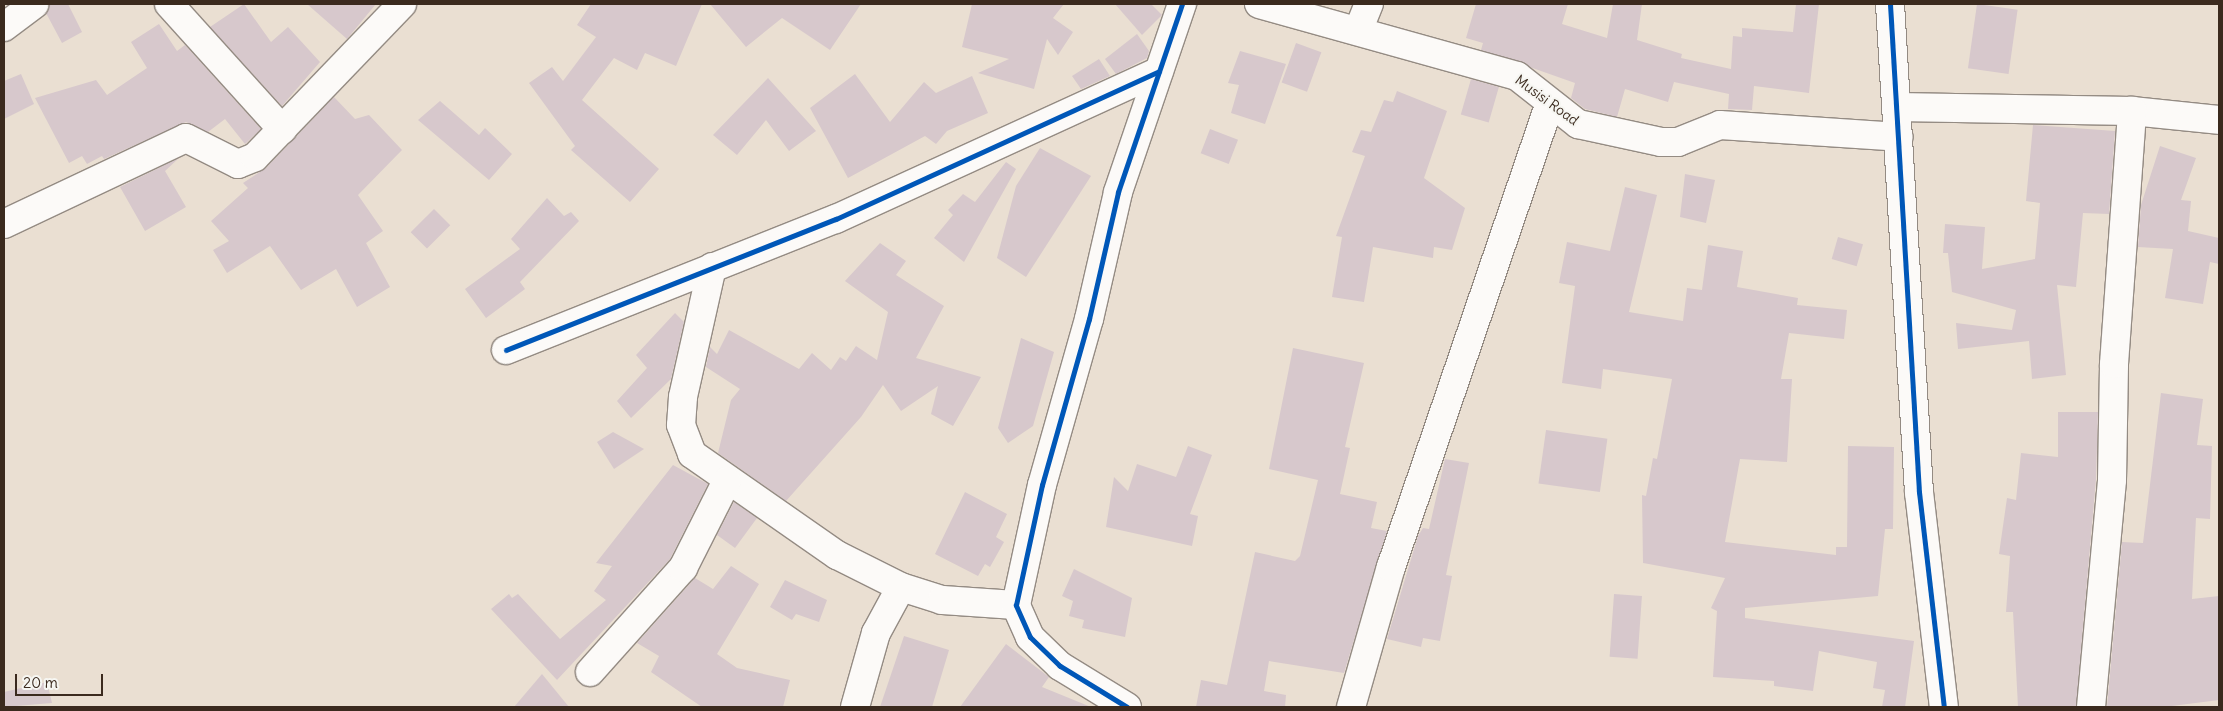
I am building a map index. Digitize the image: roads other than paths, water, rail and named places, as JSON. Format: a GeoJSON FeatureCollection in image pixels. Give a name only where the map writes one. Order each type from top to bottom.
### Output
{"type":"FeatureCollection","features":[{"type":"Feature","properties":{"kind":"street"},"geometry":{"type":"LineString","coordinates":[[4,27],[34,4]]}},
{"type":"Feature","properties":{"kind":"street"},"geometry":{"type":"LineString","coordinates":[[169,4],[282,129]]}},
{"type":"Feature","properties":{"kind":"street"},"geometry":{"type":"LineString","coordinates":[[4,224],[186,138],[238,164],[255,157],[402,4]]}},
{"type":"Feature","properties":{"kind":"street"},"geometry":{"type":"LineString","coordinates":[[1127,707],[1060,666],[1030,637],[1016,605],[1042,485],[1089,319],[1118,192],[1182,4]]}},
{"type":"Feature","properties":{"kind":"street","name":"Musisi Road"},"geometry":{"type":"LineString","coordinates":[[1259,4],[1517,76],[1578,124],[1660,142],[1678,142],[1720,124],[1899,137]]}},
{"type":"Feature","properties":{"kind":"street"},"geometry":{"type":"LineString","coordinates":[[1358,31],[1369,4]]}},
{"type":"Feature","properties":{"kind":"street"},"geometry":{"type":"LineString","coordinates":[[1890,4],[1919,492],[1944,707]]}},
{"type":"Feature","properties":{"kind":"street"},"geometry":{"type":"LineString","coordinates":[[506,350],[897,192],[1159,71]]}},
{"type":"Feature","properties":{"kind":"street"},"geometry":{"type":"LineString","coordinates":[[1351,707],[1388,576],[1550,103]]}},
{"type":"Feature","properties":{"kind":"street"},"geometry":{"type":"LineString","coordinates":[[1897,107],[2132,111],[2219,120]]}},
{"type":"Feature","properties":{"kind":"street"},"geometry":{"type":"LineString","coordinates":[[2091,707],[2112,480],[2114,364],[2132,111]]}},
{"type":"Feature","properties":{"kind":"street"},"geometry":{"type":"LineString","coordinates":[[712,267],[692,351],[681,425],[692,454],[727,481],[837,555],[901,587],[942,600],[1016,605]]}},
{"type":"Feature","properties":{"kind":"street"},"geometry":{"type":"LineString","coordinates":[[590,672],[683,568],[727,481]]}},
{"type":"Feature","properties":{"kind":"street"},"geometry":{"type":"LineString","coordinates":[[855,707],[876,633],[901,587]]}}]}
